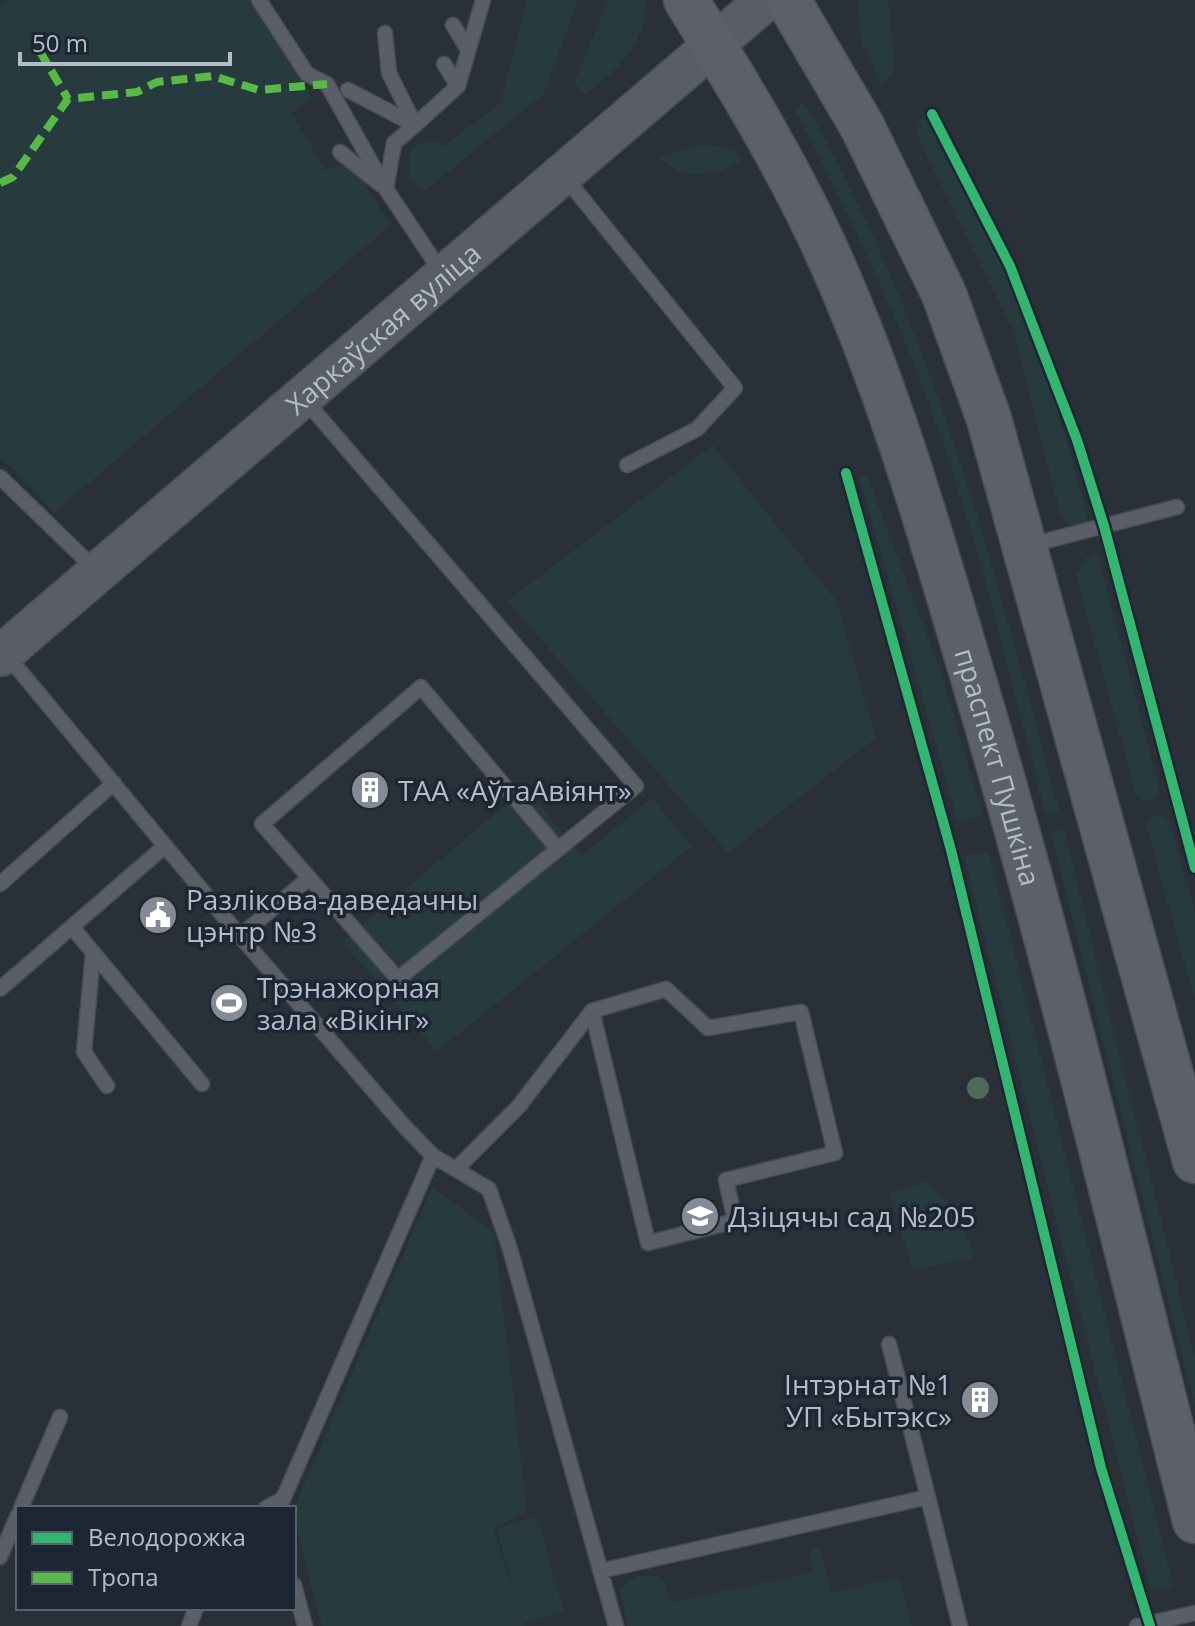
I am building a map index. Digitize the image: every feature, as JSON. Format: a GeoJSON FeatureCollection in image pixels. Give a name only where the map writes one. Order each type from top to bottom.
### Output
{"type":"FeatureCollection","features":[{"type":"Feature","properties":{"kind":"main road","name":"праспект Пушкіна"},"geometry":{"type":"LineString","coordinates":[[686,0],[786,167],[822,242],[868,353],[920,504],[1020,834],[1195,1521]]}},
{"type":"Feature","properties":{"kind":"main road","name":"Харкаўская вуліца"},"geometry":{"type":"LineString","coordinates":[[2,654],[766,0]]}},
{"type":"Feature","properties":{"kind":"main road"},"geometry":{"type":"LineString","coordinates":[[788,0],[862,126],[944,294],[989,419],[1195,1161]]}},
{"type":"Feature","properties":{"kind":"lane"},"geometry":{"type":"LineString","coordinates":[[259,0],[307,74],[327,84],[386,189],[444,277]]}},
{"type":"Feature","properties":{"kind":"lane"},"geometry":{"type":"LineString","coordinates":[[386,189],[394,143],[458,86],[483,0]]}},
{"type":"Feature","properties":{"kind":"lane"},"geometry":{"type":"LineString","coordinates":[[453,25],[468,50]]}},
{"type":"Feature","properties":{"kind":"lane"},"geometry":{"type":"LineString","coordinates":[[385,33],[389,73],[415,125]]}},
{"type":"Feature","properties":{"kind":"lane"},"geometry":{"type":"LineString","coordinates":[[444,64],[458,86]]}},
{"type":"Feature","properties":{"kind":"lane"},"geometry":{"type":"LineString","coordinates":[[348,90],[415,125]]}},
{"type":"Feature","properties":{"kind":"lane"},"geometry":{"type":"LineString","coordinates":[[340,152],[386,189]]}},
{"type":"Feature","properties":{"kind":"lane"},"geometry":{"type":"LineString","coordinates":[[563,175],[735,388],[697,429],[627,465]]}},
{"type":"Feature","properties":{"kind":"lane"},"geometry":{"type":"LineString","coordinates":[[303,397],[636,786],[398,979],[262,824],[421,687],[557,848]]}},
{"type":"Feature","properties":{"kind":"lane"},"geometry":{"type":"LineString","coordinates":[[0,477],[98,572]]}},
{"type":"Feature","properties":{"kind":"lane"},"geometry":{"type":"LineString","coordinates":[[1023,546],[1177,507]]}},
{"type":"Feature","properties":{"kind":"lane"},"geometry":{"type":"LineString","coordinates":[[2,654],[240,936],[433,1156],[489,1189],[616,1626]]}},
{"type":"Feature","properties":{"kind":"lane"},"geometry":{"type":"LineString","coordinates":[[0,884],[114,783]]}},
{"type":"Feature","properties":{"kind":"lane"},"geometry":{"type":"LineString","coordinates":[[0,989],[165,846]]}},
{"type":"Feature","properties":{"kind":"lane"},"geometry":{"type":"LineString","coordinates":[[240,936],[309,878]]}},
{"type":"Feature","properties":{"kind":"lane"},"geometry":{"type":"LineString","coordinates":[[72,927],[202,1084]]}},
{"type":"Feature","properties":{"kind":"lane"},"geometry":{"type":"LineString","coordinates":[[93,953],[84,1052],[107,1086]]}},
{"type":"Feature","properties":{"kind":"lane"},"geometry":{"type":"LineString","coordinates":[[457,1168],[519,1106],[592,1011],[666,989],[708,1028],[801,1012],[835,1153],[726,1180],[735,1221],[648,1243],[592,1011]]}},
{"type":"Feature","properties":{"kind":"lane"},"geometry":{"type":"LineString","coordinates":[[272,1506],[283,1499],[433,1156]]}},
{"type":"Feature","properties":{"kind":"lane"},"geometry":{"type":"LineString","coordinates":[[889,1344],[960,1626]]}},
{"type":"Feature","properties":{"kind":"lane"},"geometry":{"type":"LineString","coordinates":[[22,1506],[60,1417]]}},
{"type":"Feature","properties":{"kind":"lane"},"geometry":{"type":"LineString","coordinates":[[600,1571],[928,1497]]}},
{"type":"Feature","properties":{"kind":"lane"},"geometry":{"type":"LineString","coordinates":[[0,1557],[16,1520]]}},
{"type":"Feature","properties":{"kind":"lane"},"geometry":{"type":"LineString","coordinates":[[296,1592],[305,1626]]}},
{"type":"Feature","properties":{"kind":"lane"},"geometry":{"type":"LineString","coordinates":[[1137,1626],[1195,1613]]}},
{"type":"Feature","properties":{"kind":"green space"},"geometry":{"type":"Polygon","coordinates":[[[7,0],[252,0],[313,98],[292,113],[325,170],[340,165],[357,172],[391,225],[54,513],[13,468],[0,459],[0,7],[7,0]]]}},
{"type":"Feature","properties":{"kind":"green space"},"geometry":{"type":"Polygon","coordinates":[[[527,0],[578,0],[544,94],[423,192],[409,178],[409,153],[425,142],[444,146],[500,103],[527,0]]]}},
{"type":"Feature","properties":{"kind":"green space"},"geometry":{"type":"Polygon","coordinates":[[[608,0],[645,0],[645,15],[636,42],[628,54],[586,94],[574,83],[608,0]]]}},
{"type":"Feature","properties":{"kind":"green space"},"geometry":{"type":"Polygon","coordinates":[[[857,0],[888,0],[895,70],[882,87],[861,39],[857,0]]]}},
{"type":"Feature","properties":{"kind":"green space"},"geometry":{"type":"Polygon","coordinates":[[[801,103],[806,105],[850,189],[890,274],[925,361],[984,539],[1059,812],[1046,815],[990,597],[958,488],[921,382],[846,211],[796,111],[801,103]]]}},
{"type":"Feature","properties":{"kind":"green space"},"geometry":{"type":"Polygon","coordinates":[[[926,117],[936,122],[1036,330],[1091,529],[1074,529],[1061,517],[1014,333],[917,135],[916,121],[926,117]]]}},
{"type":"Feature","properties":{"kind":"green space"},"geometry":{"type":"Polygon","coordinates":[[[703,144],[735,149],[742,160],[710,174],[699,175],[678,171],[660,157],[703,144]]]}},
{"type":"Feature","properties":{"kind":"green space"},"geometry":{"type":"Polygon","coordinates":[[[713,445],[837,602],[876,738],[728,853],[507,601],[713,445]]]}},
{"type":"Feature","properties":{"kind":"green space"},"geometry":{"type":"Polygon","coordinates":[[[866,474],[940,669],[983,815],[958,822],[859,477],[866,474]]]}},
{"type":"Feature","properties":{"kind":"green space"},"geometry":{"type":"Polygon","coordinates":[[[1097,552],[1160,790],[1157,798],[1143,801],[1137,797],[1076,575],[1086,558],[1097,552]]]}},
{"type":"Feature","properties":{"kind":"green space"},"geometry":{"type":"Polygon","coordinates":[[[526,788],[581,856],[652,798],[692,846],[437,1051],[342,942],[526,788]]]}},
{"type":"Feature","properties":{"kind":"green space"},"geometry":{"type":"Polygon","coordinates":[[[1163,815],[1169,820],[1195,912],[1195,1001],[1146,824],[1151,817],[1163,815]]]}},
{"type":"Feature","properties":{"kind":"green space"},"geometry":{"type":"Polygon","coordinates":[[[1064,830],[1195,1357],[1195,1407],[1051,833],[1064,830]]]}},
{"type":"Feature","properties":{"kind":"green space"},"geometry":{"type":"Polygon","coordinates":[[[989,851],[1173,1586],[1151,1592],[964,857],[989,851]]]}},
{"type":"Feature","properties":{"kind":"green space"},"geometry":{"type":"Polygon","coordinates":[[[927,1182],[956,1210],[974,1258],[913,1270],[889,1192],[927,1182]]]}},
{"type":"Feature","properties":{"kind":"green space"},"geometry":{"type":"Polygon","coordinates":[[[432,1187],[494,1232],[527,1512],[494,1528],[522,1619],[496,1528],[537,1516],[564,1612],[523,1623],[524,1626],[322,1626],[296,1528],[295,1506],[432,1187]]]}},
{"type":"Feature","properties":{"kind":"green space"},"geometry":{"type":"Polygon","coordinates":[[[819,1545],[831,1593],[899,1577],[912,1626],[627,1626],[620,1588],[638,1575],[658,1576],[665,1583],[670,1602],[813,1573],[810,1551],[819,1545]]]}},
{"type":"Feature","properties":{"kind":"marked path"},"geometry":{"type":"LineString","coordinates":[[39,50],[68,99]]}},
{"type":"Feature","properties":{"kind":"marked path"},"geometry":{"type":"LineString","coordinates":[[0,183],[13,177],[68,99],[137,92],[157,82],[213,76],[259,90],[327,84]]}},
{"type":"Feature","properties":{"kind":"cycle path"},"geometry":{"type":"LineString","coordinates":[[932,114],[1010,266],[1077,440],[1104,526],[1195,868]]}},
{"type":"Feature","properties":{"kind":"cycle path"},"geometry":{"type":"LineString","coordinates":[[846,473],[951,850],[1101,1468],[1150,1626]]}},
{"type":"Feature","properties":{"kind":"place","name":"ТАА «АўтаАвіянт»"},"geometry":{"type":"Point","coordinates":[370,790]}},
{"type":"Feature","properties":{"kind":"place","name":"Разлікова-даведачны цэнтр №3"},"geometry":{"type":"Point","coordinates":[158,915]}},
{"type":"Feature","properties":{"kind":"place","name":"Трэнажорная зала «Вікінг»"},"geometry":{"type":"Point","coordinates":[229,1003]}},
{"type":"Feature","properties":{"kind":"place","name":"Дзіцячы сад №205"},"geometry":{"type":"Point","coordinates":[700,1216]}},
{"type":"Feature","properties":{"kind":"place","name":"Інтэрнат №1 УП «Бытэкс»"},"geometry":{"type":"Point","coordinates":[980,1400]}}]}
